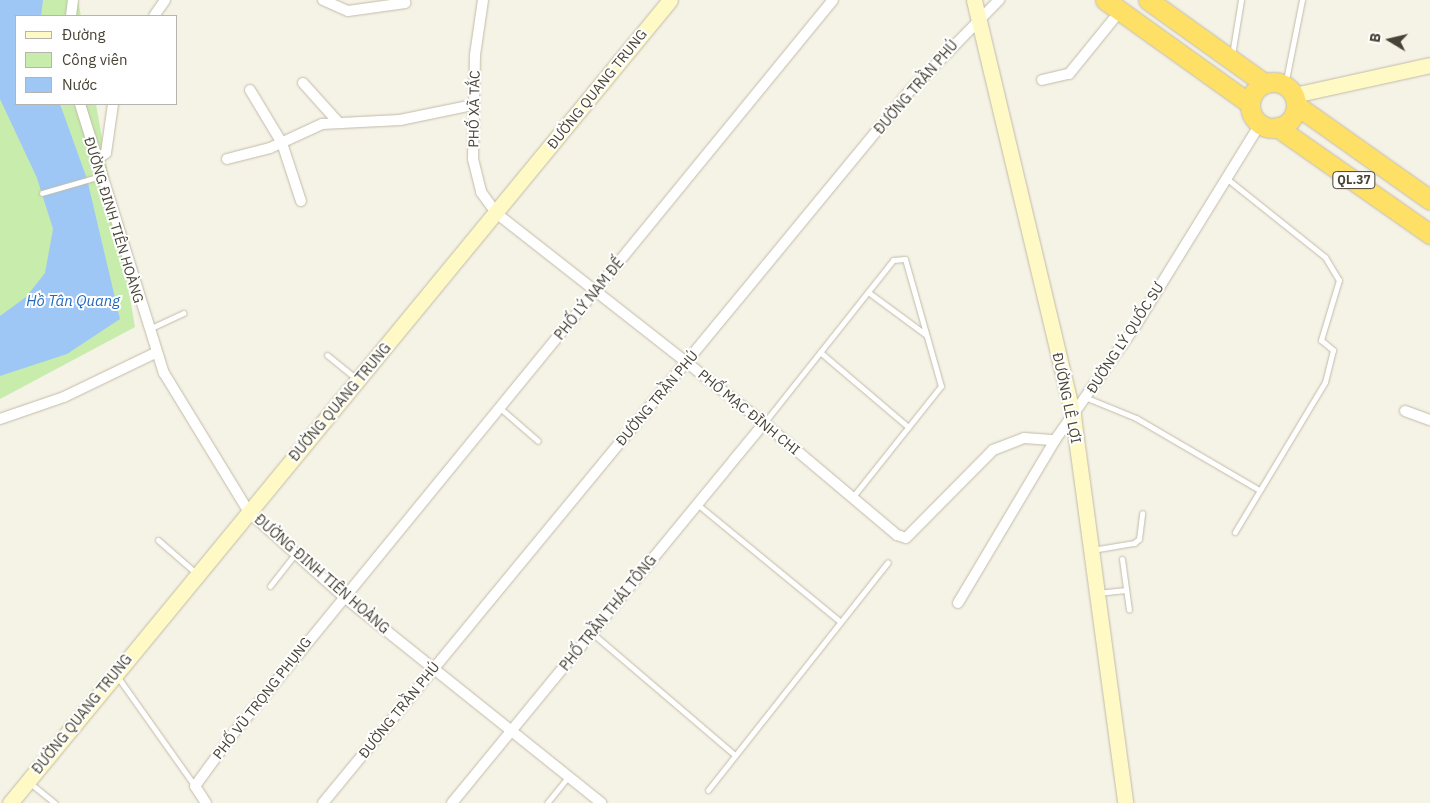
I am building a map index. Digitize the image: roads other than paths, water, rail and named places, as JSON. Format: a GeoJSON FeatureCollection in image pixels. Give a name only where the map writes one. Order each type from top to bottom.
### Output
{"type":"FeatureCollection","features":[{"type":"Feature","properties":{"kind":"highway"},"geometry":{"type":"LineString","coordinates":[[1105,0],[1250,104],[1268,125],[1288,122],[1292,95],[1264,83],[1149,0]]}},
{"type":"Feature","properties":{"kind":"highway"},"geometry":{"type":"LineString","coordinates":[[1250,104],[1254,92],[1264,83]]}},
{"type":"Feature","properties":{"kind":"highway","name":"QL.37"},"geometry":{"type":"LineString","coordinates":[[1292,95],[1430,200]]}},
{"type":"Feature","properties":{"kind":"highway","name":"QL.37"},"geometry":{"type":"LineString","coordinates":[[1268,125],[1430,234]]}},
{"type":"Feature","properties":{"kind":"main road","name":"ĐƯỜNG QUANG TRUNG"},"geometry":{"type":"LineString","coordinates":[[10,803],[197,573],[670,0]]}},
{"type":"Feature","properties":{"kind":"main road","name":"ĐƯỜNG LÊ LỢI"},"geometry":{"type":"LineString","coordinates":[[974,0],[1073,416],[1125,803]]}},
{"type":"Feature","properties":{"kind":"main road"},"geometry":{"type":"LineString","coordinates":[[1292,95],[1430,65]]}},
{"type":"Feature","properties":{"kind":"street"},"geometry":{"type":"LineString","coordinates":[[72,15],[73,0]]}},
{"type":"Feature","properties":{"kind":"street"},"geometry":{"type":"LineString","coordinates":[[155,15],[165,0]]}},
{"type":"Feature","properties":{"kind":"street"},"geometry":{"type":"LineString","coordinates":[[323,0],[348,10],[404,3]]}},
{"type":"Feature","properties":{"kind":"street","name":"PHỐ XÃ TẮC"},"geometry":{"type":"LineString","coordinates":[[483,0],[473,105],[475,174],[481,192],[496,213]]}},
{"type":"Feature","properties":{"kind":"street","name":"PHỐ LÝ NAM ĐẾ"},"geometry":{"type":"LineString","coordinates":[[343,596],[500,408],[833,0]]}},
{"type":"Feature","properties":{"kind":"street","name":"ĐƯỜNG TRẦN PHÚ"},"geometry":{"type":"LineString","coordinates":[[323,803],[912,88],[998,0]]}},
{"type":"Feature","properties":{"kind":"street"},"geometry":{"type":"LineString","coordinates":[[1042,80],[1069,74],[1120,11]]}},
{"type":"Feature","properties":{"kind":"street"},"geometry":{"type":"LineString","coordinates":[[303,83],[338,122]]}},
{"type":"Feature","properties":{"kind":"street"},"geometry":{"type":"LineString","coordinates":[[250,90],[282,143],[300,201]]}},
{"type":"Feature","properties":{"kind":"street","name":"ĐƯỜNG ĐINH TIÊN HOÀNG"},"geometry":{"type":"LineString","coordinates":[[80,105],[148,329],[157,352],[200,437],[249,512],[343,596],[513,729],[601,803]]}},
{"type":"Feature","properties":{"kind":"street"},"geometry":{"type":"LineString","coordinates":[[96,160],[106,153],[112,105]]}},
{"type":"Feature","properties":{"kind":"street"},"geometry":{"type":"LineString","coordinates":[[227,160],[282,143],[312,126],[338,122],[400,120],[473,105]]}},
{"type":"Feature","properties":{"kind":"street","name":"ĐƯỜNG LÝ QUỐC SƯ"},"geometry":{"type":"LineString","coordinates":[[958,602],[1055,440],[1087,398],[1226,178],[1268,125]]}},
{"type":"Feature","properties":{"kind":"street","name":"PHỐ MẠC ĐĨNH CHI"},"geometry":{"type":"LineString","coordinates":[[496,213],[764,423],[852,498],[906,538],[993,450],[1024,438],[1055,440]]}},
{"type":"Feature","properties":{"kind":"street"},"geometry":{"type":"LineString","coordinates":[[0,419],[64,397],[157,352]]}},
{"type":"Feature","properties":{"kind":"street"},"geometry":{"type":"LineString","coordinates":[[1405,411],[1430,420]]}},
{"type":"Feature","properties":{"kind":"street","name":"PHỐ TRẦN THÁI TÔNG"},"geometry":{"type":"LineString","coordinates":[[452,803],[764,423]]}},
{"type":"Feature","properties":{"kind":"street","name":"PHỐ VŨ TRỌNG PHỤNG"},"geometry":{"type":"LineString","coordinates":[[195,786],[343,596]]}},
{"type":"Feature","properties":{"kind":"street"},"geometry":{"type":"LineString","coordinates":[[195,786],[206,803]]}},
{"type":"Feature","properties":{"kind":"lane"},"geometry":{"type":"LineString","coordinates":[[1232,60],[1241,0]]}},
{"type":"Feature","properties":{"kind":"lane"},"geometry":{"type":"LineString","coordinates":[[1292,95],[1302,0]]}},
{"type":"Feature","properties":{"kind":"lane"},"geometry":{"type":"LineString","coordinates":[[42,193],[101,176]]}},
{"type":"Feature","properties":{"kind":"lane"},"geometry":{"type":"LineString","coordinates":[[1226,178],[1325,257],[1339,280],[1321,340],[1333,350],[1325,382],[1234,532]]}},
{"type":"Feature","properties":{"kind":"lane"},"geometry":{"type":"LineString","coordinates":[[764,423],[894,260],[905,260],[941,386],[852,498]]}},
{"type":"Feature","properties":{"kind":"lane"},"geometry":{"type":"LineString","coordinates":[[868,292],[926,335]]}},
{"type":"Feature","properties":{"kind":"lane"},"geometry":{"type":"LineString","coordinates":[[148,329],[184,313]]}},
{"type":"Feature","properties":{"kind":"lane"},"geometry":{"type":"LineString","coordinates":[[820,352],[908,427]]}},
{"type":"Feature","properties":{"kind":"lane"},"geometry":{"type":"LineString","coordinates":[[327,355],[358,380]]}},
{"type":"Feature","properties":{"kind":"lane"},"geometry":{"type":"LineString","coordinates":[[1087,398],[1136,418],[1259,490]]}},
{"type":"Feature","properties":{"kind":"lane"},"geometry":{"type":"LineString","coordinates":[[500,408],[538,441]]}},
{"type":"Feature","properties":{"kind":"lane"},"geometry":{"type":"LineString","coordinates":[[698,504],[838,620]]}},
{"type":"Feature","properties":{"kind":"lane"},"geometry":{"type":"LineString","coordinates":[[1092,550],[1134,543],[1139,539],[1142,513]]}},
{"type":"Feature","properties":{"kind":"lane"},"geometry":{"type":"LineString","coordinates":[[158,540],[197,573]]}},
{"type":"Feature","properties":{"kind":"lane"},"geometry":{"type":"LineString","coordinates":[[270,586],[295,554]]}},
{"type":"Feature","properties":{"kind":"lane"},"geometry":{"type":"LineString","coordinates":[[1122,559],[1129,610]]}},
{"type":"Feature","properties":{"kind":"lane"},"geometry":{"type":"LineString","coordinates":[[708,790],[838,620],[888,562]]}},
{"type":"Feature","properties":{"kind":"lane"},"geometry":{"type":"LineString","coordinates":[[1097,594],[1126,590]]}},
{"type":"Feature","properties":{"kind":"lane"},"geometry":{"type":"LineString","coordinates":[[592,633],[735,755]]}},
{"type":"Feature","properties":{"kind":"lane"},"geometry":{"type":"LineString","coordinates":[[115,674],[195,786]]}},
{"type":"Feature","properties":{"kind":"lane"},"geometry":{"type":"LineString","coordinates":[[547,803],[569,776]]}},
{"type":"Feature","properties":{"kind":"lane"},"geometry":{"type":"LineString","coordinates":[[28,781],[55,803]]}},
{"type":"Feature","properties":{"kind":"water","name":"Hồ Tân Quang"},"geometry":{"type":"Polygon","coordinates":[[[0,0],[43,0],[41,15],[15,15],[15,105],[60,105],[87,179],[120,319],[67,354],[0,376],[0,316],[26,297],[45,273],[53,229],[37,178],[0,99],[0,0]]]}}]}
